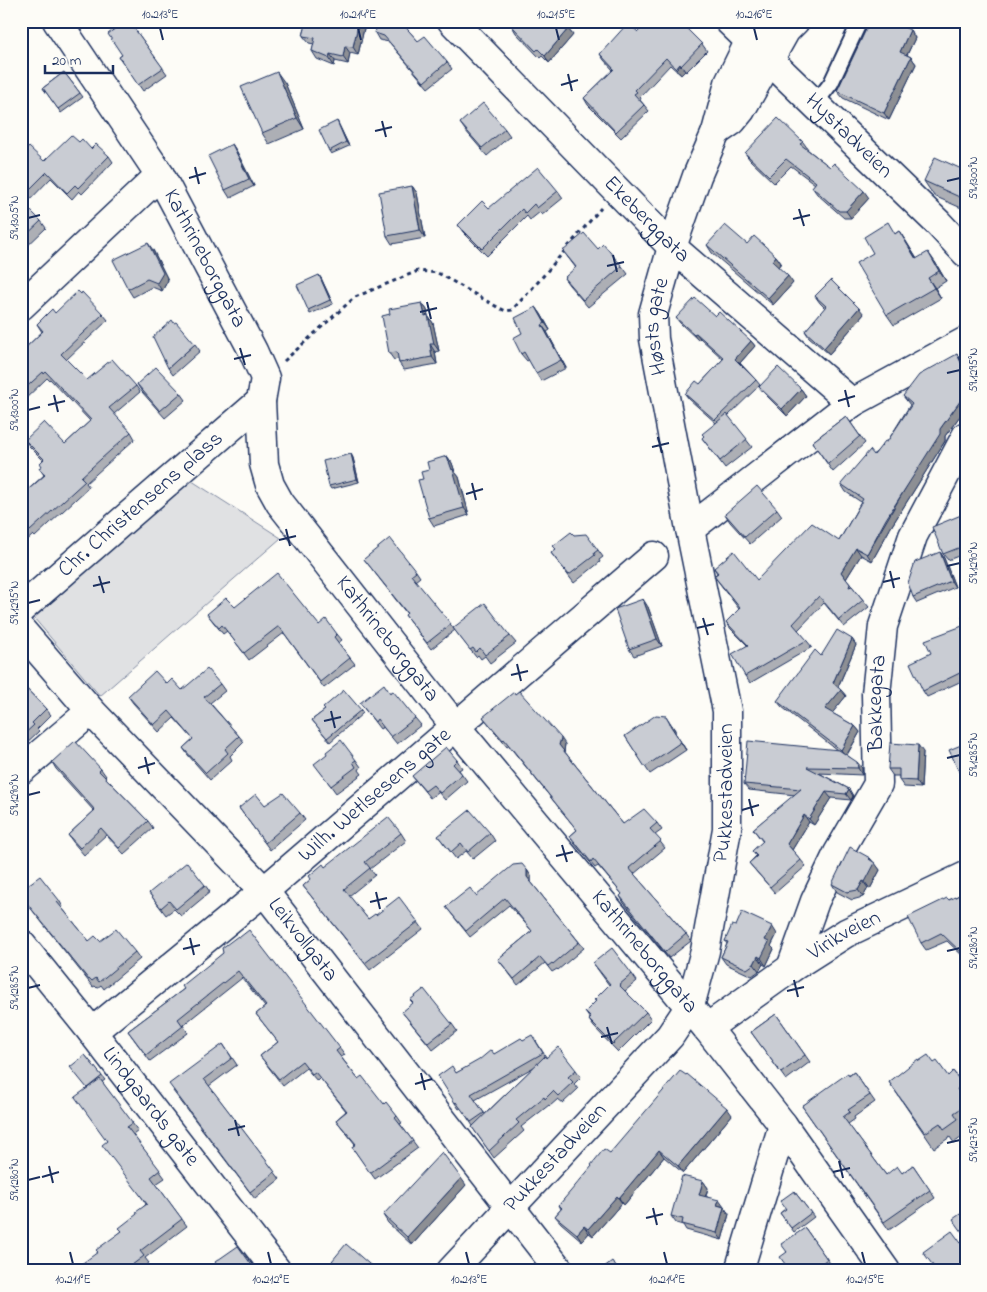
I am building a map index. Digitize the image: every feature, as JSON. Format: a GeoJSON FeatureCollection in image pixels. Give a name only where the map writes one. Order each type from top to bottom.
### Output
{"type":"FeatureCollection","features":[{"type":"Feature","properties":{"kind":"street","name":"Kathrineborggata"},"geometry":{"type":"LineString","coordinates":[[57,21],[160,175],[252,351],[263,390],[264,464],[270,485],[280,503],[455,726],[708,1028],[783,1125],[886,1271]]}},
{"type":"Feature","properties":{"kind":"street","name":"Ekeberggata"},"geometry":{"type":"LineString","coordinates":[[452,21],[672,247],[852,403]]}},
{"type":"Feature","properties":{"kind":"street","name":"Hystadveien"},"geometry":{"type":"LineString","coordinates":[[729,21],[757,31],[770,61],[938,223],[966,253]]}},
{"type":"Feature","properties":{"kind":"street","name":"Høsts gate"},"geometry":{"type":"LineString","coordinates":[[716,132],[732,121],[741,110],[786,30],[795,21]]}},
{"type":"Feature","properties":{"kind":"street","name":"Høsts gate"},"geometry":{"type":"LineString","coordinates":[[690,528],[654,339],[654,314],[672,247],[697,176],[716,132],[729,83],[757,31]]}},
{"type":"Feature","properties":{"kind":"street"},"geometry":{"type":"LineString","coordinates":[[21,306],[160,175]]}},
{"type":"Feature","properties":{"kind":"street"},"geometry":{"type":"LineString","coordinates":[[690,528],[852,403],[966,341]]}},
{"type":"Feature","properties":{"kind":"street","name":"Chr. Christensens plass"},"geometry":{"type":"LineString","coordinates":[[21,609],[263,390]]}},
{"type":"Feature","properties":{"kind":"street","name":"Bakkegata"},"geometry":{"type":"LineString","coordinates":[[791,968],[815,901],[838,853],[878,784],[876,694],[884,626],[913,536],[966,436]]}},
{"type":"Feature","properties":{"kind":"street","name":"Pukkestadveien"},"geometry":{"type":"LineString","coordinates":[[451,1271],[670,1036],[690,1006],[705,951],[727,829],[727,710],[690,528]]}},
{"type":"Feature","properties":{"kind":"street","name":"Wilh. Wetlsesens gate"},"geometry":{"type":"LineString","coordinates":[[92,1032],[264,892],[654,556]]}},
{"type":"Feature","properties":{"kind":"street","name":"Leikvollgata"},"geometry":{"type":"LineString","coordinates":[[21,630],[91,710],[264,892],[512,1207],[560,1271]]}},
{"type":"Feature","properties":{"kind":"street"},"geometry":{"type":"LineString","coordinates":[[21,770],[91,710]]}},
{"type":"Feature","properties":{"kind":"street","name":"Virikveien"},"geometry":{"type":"LineString","coordinates":[[708,1028],[791,968],[846,934],[966,876]]}},
{"type":"Feature","properties":{"kind":"street","name":"Lindgaards gate"},"geometry":{"type":"LineString","coordinates":[[21,944],[92,1032],[277,1271]]}},
{"type":"Feature","properties":{"kind":"street"},"geometry":{"type":"LineString","coordinates":[[738,1271],[783,1125]]}},
{"type":"Feature","properties":{"kind":"lane"},"geometry":{"type":"LineString","coordinates":[[815,104],[831,83],[860,21]]}},
{"type":"Feature","properties":{"kind":"path"},"geometry":{"type":"LineString","coordinates":[[263,390],[355,297],[418,271],[438,273],[499,308],[506,311],[512,310],[533,288],[589,220],[617,191]]}},
{"type":"Feature","properties":{"kind":"shaded area"},"geometry":{"type":"Polygon","coordinates":[[[189,479],[281,538],[100,696],[34,618],[189,479]]]}},
{"type":"Feature","properties":{"kind":"building"},"geometry":{"type":"Polygon","coordinates":[[[125,21],[129,21],[163,68],[138,85],[119,57],[122,55],[108,34],[125,21]]]}},
{"type":"Feature","properties":{"kind":"building"},"geometry":{"type":"Polygon","coordinates":[[[307,21],[359,21],[353,47],[345,46],[343,57],[330,54],[329,58],[312,51],[315,38],[303,36],[307,21]]]}},
{"type":"Feature","properties":{"kind":"building"},"geometry":{"type":"Polygon","coordinates":[[[378,21],[400,21],[418,41],[425,36],[447,62],[424,82],[384,36],[375,33],[378,21]]]}},
{"type":"Feature","properties":{"kind":"building"},"geometry":{"type":"Polygon","coordinates":[[[517,21],[561,21],[568,29],[545,56],[538,49],[536,51],[512,26],[517,21]]]}},
{"type":"Feature","properties":{"kind":"building"},"geometry":{"type":"Polygon","coordinates":[[[649,21],[679,21],[702,44],[676,69],[666,58],[635,90],[637,92],[634,94],[644,105],[616,132],[584,98],[614,69],[600,54],[628,23],[638,32],[649,21]]]}},
{"type":"Feature","properties":{"kind":"building"},"geometry":{"type":"Polygon","coordinates":[[[870,21],[891,21],[910,30],[900,52],[911,57],[884,113],[837,91],[870,21]]]}},
{"type":"Feature","properties":{"kind":"building"},"geometry":{"type":"Polygon","coordinates":[[[64,72],[80,93],[58,109],[43,88],[64,72]]]}},
{"type":"Feature","properties":{"kind":"building"},"geometry":{"type":"Polygon","coordinates":[[[277,72],[297,118],[262,133],[241,87],[277,72]]]}},
{"type":"Feature","properties":{"kind":"building"},"geometry":{"type":"Polygon","coordinates":[[[483,103],[505,129],[482,148],[460,123],[483,103]]]}},
{"type":"Feature","properties":{"kind":"building"},"geometry":{"type":"Polygon","coordinates":[[[778,118],[803,142],[800,144],[830,167],[834,163],[864,191],[846,211],[839,211],[812,187],[816,182],[786,159],[769,176],[745,153],[778,118]]]}},
{"type":"Feature","properties":{"kind":"building"},"geometry":{"type":"Polygon","coordinates":[[[337,121],[346,142],[329,151],[319,130],[337,121]]]}},
{"type":"Feature","properties":{"kind":"building"},"geometry":{"type":"Polygon","coordinates":[[[71,135],[79,142],[82,139],[91,149],[96,144],[109,156],[78,188],[75,185],[67,193],[47,172],[21,198],[21,155],[29,147],[44,161],[71,135]]]}},
{"type":"Feature","properties":{"kind":"building"},"geometry":{"type":"Polygon","coordinates":[[[232,144],[249,179],[225,190],[208,156],[232,144]]]}},
{"type":"Feature","properties":{"kind":"building"},"geometry":{"type":"Polygon","coordinates":[[[935,157],[966,171],[966,200],[924,181],[935,157]]]}},
{"type":"Feature","properties":{"kind":"building"},"geometry":{"type":"Polygon","coordinates":[[[538,167],[558,191],[537,208],[534,204],[525,213],[522,209],[482,249],[458,225],[482,201],[489,208],[538,167]]]}},
{"type":"Feature","properties":{"kind":"building"},"geometry":{"type":"Polygon","coordinates":[[[412,186],[420,230],[387,236],[379,192],[412,186]]]}},
{"type":"Feature","properties":{"kind":"building"},"geometry":{"type":"Polygon","coordinates":[[[21,201],[41,221],[21,240],[21,201]]]}},
{"type":"Feature","properties":{"kind":"building"},"geometry":{"type":"Polygon","coordinates":[[[888,222],[895,234],[899,231],[916,259],[928,252],[939,271],[928,278],[934,288],[887,315],[856,263],[873,253],[864,237],[888,222]]]}},
{"type":"Feature","properties":{"kind":"building"},"geometry":{"type":"Polygon","coordinates":[[[725,225],[747,244],[754,236],[776,256],[772,261],[788,276],[768,298],[707,245],[725,225]]]}},
{"type":"Feature","properties":{"kind":"building"},"geometry":{"type":"Polygon","coordinates":[[[584,233],[598,249],[603,244],[622,266],[583,300],[564,278],[576,267],[563,251],[584,233]]]}},
{"type":"Feature","properties":{"kind":"building"},"geometry":{"type":"Polygon","coordinates":[[[148,243],[163,273],[157,283],[147,279],[128,289],[113,260],[148,243]]]}},
{"type":"Feature","properties":{"kind":"building"},"geometry":{"type":"Polygon","coordinates":[[[319,275],[330,300],[308,310],[297,285],[319,275]]]}},
{"type":"Feature","properties":{"kind":"building"},"geometry":{"type":"Polygon","coordinates":[[[831,280],[859,308],[824,348],[805,331],[826,306],[815,296],[831,280]]]}},
{"type":"Feature","properties":{"kind":"building"},"geometry":{"type":"Polygon","coordinates":[[[78,291],[81,294],[82,292],[103,314],[61,354],[87,380],[112,359],[136,386],[109,408],[131,432],[81,477],[85,481],[30,531],[28,529],[21,535],[21,496],[45,475],[39,468],[42,466],[40,463],[44,459],[25,440],[44,422],[65,444],[91,420],[46,372],[44,374],[43,372],[21,392],[21,352],[43,331],[37,324],[52,309],[55,313],[78,291]]]}},
{"type":"Feature","properties":{"kind":"building"},"geometry":{"type":"Polygon","coordinates":[[[695,298],[715,316],[719,312],[751,341],[735,359],[756,380],[715,420],[685,394],[696,381],[700,384],[724,358],[676,318],[695,298]]]}},
{"type":"Feature","properties":{"kind":"building"},"geometry":{"type":"Polygon","coordinates":[[[422,303],[425,316],[428,315],[434,344],[430,344],[432,357],[399,363],[397,352],[389,353],[382,316],[390,314],[389,309],[422,303]]]}},
{"type":"Feature","properties":{"kind":"building"},"geometry":{"type":"Polygon","coordinates":[[[536,307],[545,323],[542,325],[561,360],[536,373],[524,352],[521,354],[513,338],[522,333],[515,318],[536,307]]]}},
{"type":"Feature","properties":{"kind":"building"},"geometry":{"type":"Polygon","coordinates":[[[172,320],[174,323],[176,322],[195,344],[168,368],[153,337],[172,320]]]}},
{"type":"Feature","properties":{"kind":"building"},"geometry":{"type":"Polygon","coordinates":[[[957,354],[966,370],[966,393],[940,429],[940,434],[886,519],[867,554],[856,548],[841,572],[850,584],[849,587],[852,586],[863,600],[839,620],[819,596],[793,624],[807,640],[745,676],[732,654],[748,645],[726,622],[740,608],[714,576],[718,573],[714,568],[734,551],[757,580],[812,523],[839,541],[863,499],[841,484],[870,450],[874,455],[885,441],[887,442],[912,404],[903,396],[919,375],[957,354]]]}},
{"type":"Feature","properties":{"kind":"building"},"geometry":{"type":"Polygon","coordinates":[[[156,367],[181,393],[160,411],[137,384],[156,367]]]}},
{"type":"Feature","properties":{"kind":"building"},"geometry":{"type":"Polygon","coordinates":[[[778,367],[801,389],[782,409],[759,387],[778,367]]]}},
{"type":"Feature","properties":{"kind":"building"},"geometry":{"type":"Polygon","coordinates":[[[727,414],[747,439],[720,461],[702,438],[704,436],[702,434],[727,414]]]}},
{"type":"Feature","properties":{"kind":"building"},"geometry":{"type":"Polygon","coordinates":[[[846,416],[860,436],[828,464],[812,442],[846,416]]]}},
{"type":"Feature","properties":{"kind":"building"},"geometry":{"type":"Polygon","coordinates":[[[351,454],[357,479],[329,486],[323,461],[351,454]]]}},
{"type":"Feature","properties":{"kind":"building"},"geometry":{"type":"Polygon","coordinates":[[[447,456],[453,469],[464,508],[429,518],[418,480],[423,479],[421,472],[429,470],[427,462],[447,456]]]}},
{"type":"Feature","properties":{"kind":"building"},"geometry":{"type":"Polygon","coordinates":[[[966,477],[966,487],[962,479],[966,477]]]}},
{"type":"Feature","properties":{"kind":"building"},"geometry":{"type":"Polygon","coordinates":[[[757,486],[777,509],[745,537],[725,514],[757,486]]]}},
{"type":"Feature","properties":{"kind":"building"},"geometry":{"type":"Polygon","coordinates":[[[966,513],[966,545],[943,554],[932,527],[966,513]]]}},
{"type":"Feature","properties":{"kind":"building"},"geometry":{"type":"Polygon","coordinates":[[[571,532],[574,535],[586,534],[598,550],[594,553],[595,555],[569,575],[551,553],[556,549],[553,546],[571,532]]]}},
{"type":"Feature","properties":{"kind":"building"},"geometry":{"type":"Polygon","coordinates":[[[390,538],[416,571],[411,575],[451,624],[427,643],[405,615],[407,613],[364,559],[390,538]]]}},
{"type":"Feature","properties":{"kind":"building"},"geometry":{"type":"Polygon","coordinates":[[[940,552],[951,581],[913,597],[908,583],[915,562],[940,552]]]}},
{"type":"Feature","properties":{"kind":"building"},"geometry":{"type":"Polygon","coordinates":[[[277,573],[319,625],[326,619],[337,634],[334,637],[350,658],[320,682],[279,626],[244,653],[222,625],[219,628],[207,614],[226,598],[235,607],[277,573]]]}},
{"type":"Feature","properties":{"kind":"building"},"geometry":{"type":"Polygon","coordinates":[[[643,599],[657,639],[629,649],[615,609],[643,599]]]}},
{"type":"Feature","properties":{"kind":"building"},"geometry":{"type":"Polygon","coordinates":[[[485,603],[510,636],[485,655],[480,648],[476,652],[473,648],[470,650],[453,628],[485,603]]]}},
{"type":"Feature","properties":{"kind":"building"},"geometry":{"type":"Polygon","coordinates":[[[966,615],[966,670],[923,691],[910,663],[931,653],[925,640],[965,625],[962,617],[966,615]]]}},
{"type":"Feature","properties":{"kind":"building"},"geometry":{"type":"Polygon","coordinates":[[[837,630],[852,639],[833,683],[841,690],[825,709],[855,726],[841,750],[777,701],[815,650],[821,656],[837,630]]]}},
{"type":"Feature","properties":{"kind":"building"},"geometry":{"type":"Polygon","coordinates":[[[207,669],[220,684],[204,697],[239,736],[225,749],[228,753],[206,773],[183,748],[193,739],[169,711],[154,725],[128,696],[155,671],[167,684],[172,679],[182,690],[207,669]]]}},
{"type":"Feature","properties":{"kind":"building"},"geometry":{"type":"Polygon","coordinates":[[[21,683],[46,709],[32,723],[34,725],[21,737],[21,683]]]}},
{"type":"Feature","properties":{"kind":"building"},"geometry":{"type":"Polygon","coordinates":[[[384,684],[390,693],[393,691],[415,718],[391,737],[377,719],[375,722],[360,703],[384,684]]]}},
{"type":"Feature","properties":{"kind":"building"},"geometry":{"type":"Polygon","coordinates":[[[344,690],[361,710],[327,738],[312,720],[325,710],[323,708],[344,690]]]}},
{"type":"Feature","properties":{"kind":"building"},"geometry":{"type":"Polygon","coordinates":[[[519,691],[561,738],[559,745],[623,824],[644,809],[657,823],[650,829],[661,841],[629,868],[686,934],[665,952],[620,896],[622,894],[593,859],[591,862],[570,836],[577,830],[504,739],[483,717],[514,692],[515,694],[519,691]]]}},
{"type":"Feature","properties":{"kind":"building"},"geometry":{"type":"Polygon","coordinates":[[[656,715],[666,716],[681,742],[645,767],[625,736],[656,715]]]}},
{"type":"Feature","properties":{"kind":"building"},"geometry":{"type":"Polygon","coordinates":[[[341,740],[356,760],[353,762],[356,767],[331,786],[314,764],[341,740]]]}},
{"type":"Feature","properties":{"kind":"building"},"geometry":{"type":"Polygon","coordinates":[[[75,741],[101,769],[99,771],[148,821],[119,848],[101,828],[80,848],[68,835],[95,810],[52,762],[75,741]]]}},
{"type":"Feature","properties":{"kind":"building"},"geometry":{"type":"Polygon","coordinates":[[[748,741],[839,750],[857,762],[858,768],[807,767],[849,789],[846,794],[826,792],[809,819],[804,815],[787,844],[801,860],[770,887],[749,863],[757,856],[752,851],[763,841],[753,829],[801,789],[744,784],[748,741]]]}},
{"type":"Feature","properties":{"kind":"building"},"geometry":{"type":"Polygon","coordinates":[[[890,743],[918,745],[916,781],[899,780],[899,769],[888,769],[890,743]]]}},
{"type":"Feature","properties":{"kind":"building"},"geometry":{"type":"Polygon","coordinates":[[[966,743],[966,780],[962,772],[960,773],[949,750],[966,743]]]}},
{"type":"Feature","properties":{"kind":"building"},"geometry":{"type":"Polygon","coordinates":[[[446,747],[457,760],[453,764],[462,774],[440,793],[433,785],[425,791],[412,776],[446,747]]]}},
{"type":"Feature","properties":{"kind":"building"},"geometry":{"type":"Polygon","coordinates":[[[283,793],[300,813],[265,843],[239,808],[256,794],[265,805],[283,793]]]}},
{"type":"Feature","properties":{"kind":"building"},"geometry":{"type":"Polygon","coordinates":[[[470,810],[490,833],[468,852],[461,843],[451,852],[438,836],[470,810]]]}},
{"type":"Feature","properties":{"kind":"building"},"geometry":{"type":"Polygon","coordinates":[[[388,817],[401,833],[365,862],[370,868],[344,889],[368,919],[399,897],[418,922],[365,963],[303,886],[311,879],[309,876],[323,864],[325,867],[388,817]]]}},
{"type":"Feature","properties":{"kind":"building"},"geometry":{"type":"Polygon","coordinates":[[[850,847],[870,858],[875,863],[865,882],[863,881],[858,890],[847,892],[832,884],[850,847]]]}},
{"type":"Feature","properties":{"kind":"building"},"geometry":{"type":"Polygon","coordinates":[[[187,862],[205,885],[176,909],[169,901],[161,908],[149,893],[187,862]]]}},
{"type":"Feature","properties":{"kind":"building"},"geometry":{"type":"Polygon","coordinates":[[[522,864],[527,870],[527,877],[579,942],[548,966],[540,957],[514,979],[498,959],[532,931],[505,898],[466,931],[446,907],[470,888],[476,896],[513,865],[522,864]]]}},
{"type":"Feature","properties":{"kind":"building"},"geometry":{"type":"Polygon","coordinates":[[[40,876],[59,900],[57,902],[89,941],[95,936],[100,941],[116,929],[135,952],[99,982],[96,978],[92,981],[89,980],[21,896],[21,890],[40,876]]]}},
{"type":"Feature","properties":{"kind":"building"},"geometry":{"type":"Polygon","coordinates":[[[966,892],[966,951],[963,954],[941,933],[921,943],[908,917],[947,898],[949,900],[966,892]]]}},
{"type":"Feature","properties":{"kind":"building"},"geometry":{"type":"Polygon","coordinates":[[[742,912],[772,926],[765,940],[769,942],[761,958],[758,956],[754,964],[747,969],[721,957],[728,942],[725,941],[732,925],[736,926],[742,912]]]}},
{"type":"Feature","properties":{"kind":"building"},"geometry":{"type":"Polygon","coordinates":[[[249,930],[340,1048],[336,1051],[358,1079],[362,1076],[384,1104],[386,1102],[397,1116],[395,1118],[413,1141],[370,1173],[352,1147],[356,1144],[336,1120],[347,1111],[315,1072],[312,1074],[302,1061],[279,1079],[260,1056],[278,1042],[256,1014],[266,1006],[238,971],[178,1019],[183,1026],[146,1055],[128,1031],[184,989],[182,986],[223,953],[222,948],[249,930]]]}},
{"type":"Feature","properties":{"kind":"building"},"geometry":{"type":"Polygon","coordinates":[[[612,948],[632,974],[619,985],[646,1012],[613,1044],[589,1020],[591,1018],[585,1012],[610,984],[593,963],[612,948]]]}},
{"type":"Feature","properties":{"kind":"building"},"geometry":{"type":"Polygon","coordinates":[[[424,989],[452,1024],[428,1043],[402,1012],[413,1003],[410,1000],[424,989]]]}},
{"type":"Feature","properties":{"kind":"building"},"geometry":{"type":"Polygon","coordinates":[[[776,1014],[805,1055],[781,1073],[751,1032],[776,1014]]]}},
{"type":"Feature","properties":{"kind":"building"},"geometry":{"type":"Polygon","coordinates":[[[532,1035],[543,1053],[471,1094],[484,1113],[471,1122],[455,1103],[438,1076],[452,1066],[456,1073],[479,1060],[491,1050],[494,1054],[521,1038],[523,1040],[532,1035]]]}},
{"type":"Feature","properties":{"kind":"building"},"geometry":{"type":"Polygon","coordinates":[[[223,1044],[232,1058],[204,1079],[275,1172],[250,1192],[169,1084],[223,1044]]]}},
{"type":"Feature","properties":{"kind":"building"},"geometry":{"type":"Polygon","coordinates":[[[558,1047],[576,1070],[568,1077],[573,1082],[558,1096],[553,1091],[545,1099],[544,1097],[516,1120],[519,1123],[489,1151],[472,1127],[545,1056],[546,1058],[558,1047]]]}},
{"type":"Feature","properties":{"kind":"building"},"geometry":{"type":"Polygon","coordinates":[[[85,1055],[102,1076],[87,1088],[70,1067],[85,1055]]]}},
{"type":"Feature","properties":{"kind":"building"},"geometry":{"type":"Polygon","coordinates":[[[928,1055],[934,1063],[937,1061],[948,1076],[953,1071],[963,1085],[957,1089],[966,1105],[954,1113],[958,1119],[944,1129],[940,1123],[925,1133],[889,1082],[918,1059],[919,1061],[928,1055]]]}},
{"type":"Feature","properties":{"kind":"building"},"geometry":{"type":"Polygon","coordinates":[[[680,1071],[687,1074],[727,1108],[678,1166],[659,1150],[619,1198],[617,1196],[588,1229],[584,1226],[577,1234],[555,1216],[562,1208],[559,1205],[604,1149],[610,1153],[680,1071]]]}},
{"type":"Feature","properties":{"kind":"building"},"geometry":{"type":"Polygon","coordinates":[[[854,1072],[870,1095],[848,1110],[850,1112],[843,1117],[886,1175],[897,1166],[902,1173],[913,1165],[930,1190],[884,1222],[802,1106],[848,1073],[849,1076],[854,1072]]]}},
{"type":"Feature","properties":{"kind":"building"},"geometry":{"type":"Polygon","coordinates":[[[100,1079],[133,1123],[127,1127],[160,1170],[151,1177],[182,1219],[140,1251],[144,1256],[124,1271],[84,1271],[80,1265],[98,1252],[96,1250],[122,1231],[119,1228],[147,1204],[102,1145],[107,1141],[75,1097],[100,1079]]]}},
{"type":"Feature","properties":{"kind":"building"},"geometry":{"type":"Polygon","coordinates":[[[442,1152],[461,1178],[407,1237],[383,1215],[442,1152]]]}},
{"type":"Feature","properties":{"kind":"building"},"geometry":{"type":"Polygon","coordinates":[[[682,1176],[703,1181],[699,1195],[719,1200],[717,1205],[724,1207],[717,1233],[682,1224],[683,1219],[671,1216],[682,1176]]]}},
{"type":"Feature","properties":{"kind":"building"},"geometry":{"type":"Polygon","coordinates":[[[794,1191],[811,1213],[791,1228],[780,1213],[786,1209],[780,1201],[794,1191]]]}},
{"type":"Feature","properties":{"kind":"building"},"geometry":{"type":"Polygon","coordinates":[[[966,1210],[966,1236],[965,1236],[953,1219],[966,1210]]]}},
{"type":"Feature","properties":{"kind":"building"},"geometry":{"type":"Polygon","coordinates":[[[805,1228],[827,1259],[822,1263],[828,1271],[790,1271],[780,1257],[787,1252],[781,1244],[805,1228]]]}},
{"type":"Feature","properties":{"kind":"building"},"geometry":{"type":"Polygon","coordinates":[[[952,1231],[966,1250],[966,1262],[953,1271],[937,1271],[923,1252],[952,1231]]]}},
{"type":"Feature","properties":{"kind":"building"},"geometry":{"type":"Polygon","coordinates":[[[346,1244],[376,1270],[334,1271],[338,1266],[332,1261],[346,1244]]]}},
{"type":"Feature","properties":{"kind":"building"},"geometry":{"type":"Polygon","coordinates":[[[238,1246],[256,1271],[221,1271],[215,1262],[238,1246]]]}},
{"type":"Feature","properties":{"kind":"building"},"geometry":{"type":"Polygon","coordinates":[[[612,1261],[619,1271],[599,1271],[612,1261]]]}}]}
